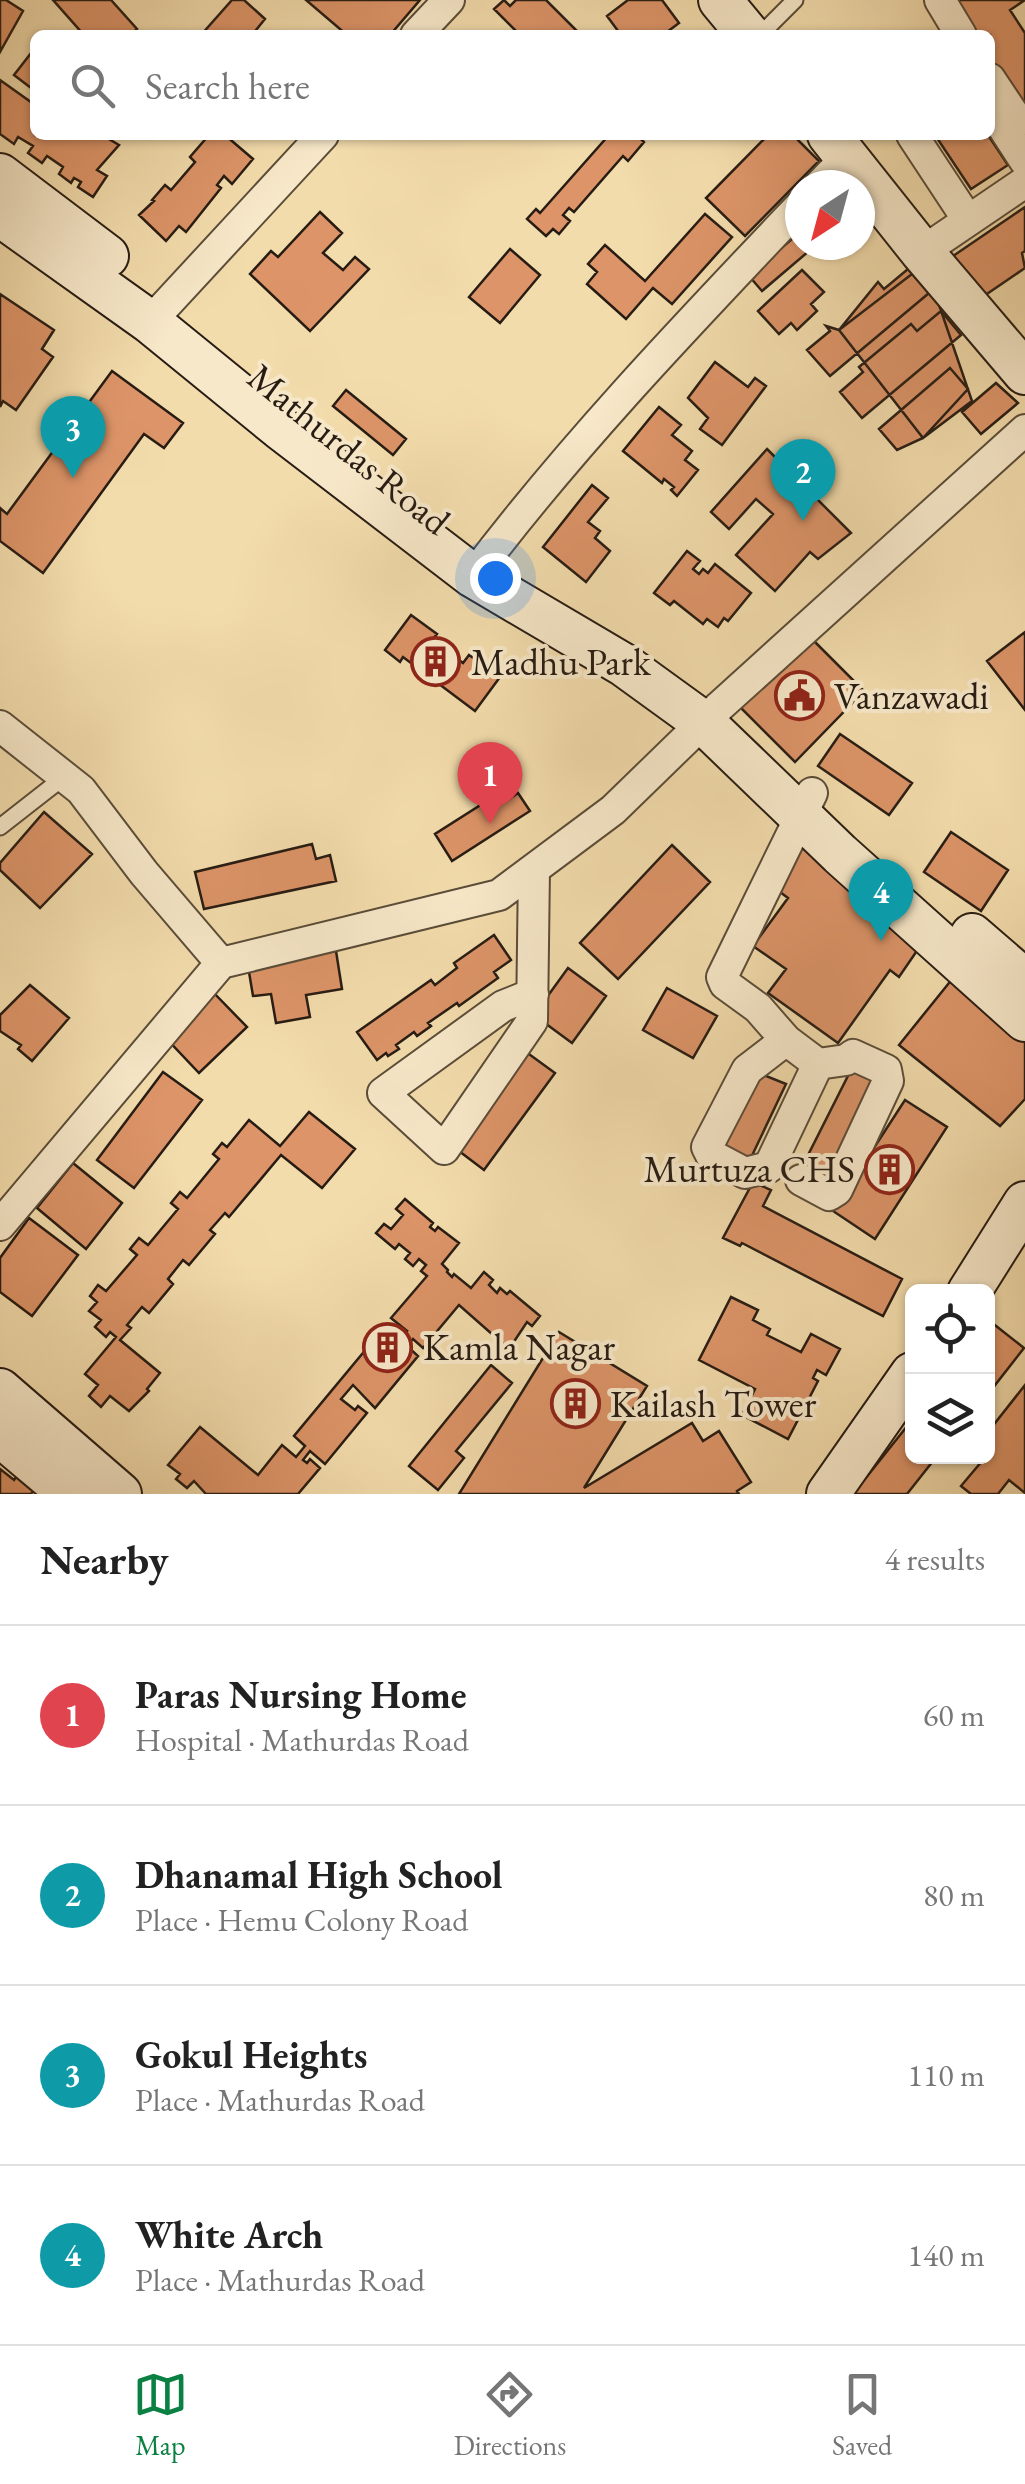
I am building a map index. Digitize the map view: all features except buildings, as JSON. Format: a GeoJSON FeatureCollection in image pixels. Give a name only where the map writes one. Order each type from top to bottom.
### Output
{"type":"FeatureCollection","features":[{"type":"Feature","properties":{"kind":"street"},"geometry":{"type":"LineString","coordinates":[[421,30],[448,0]]}},
{"type":"Feature","properties":{"kind":"street"},"geometry":{"type":"LineString","coordinates":[[720,0],[744,30]]}},
{"type":"Feature","properties":{"kind":"street"},"geometry":{"type":"LineString","coordinates":[[940,0],[958,30]]}},
{"type":"Feature","properties":{"kind":"street"},"geometry":{"type":"LineString","coordinates":[[995,87],[1025,132]]}},
{"type":"Feature","properties":{"kind":"street"},"geometry":{"type":"LineString","coordinates":[[922,252],[962,211],[1024,160],[995,116]]}},
{"type":"Feature","properties":{"kind":"street"},"geometry":{"type":"LineString","coordinates":[[0,214],[159,312],[318,140]]}},
{"type":"Feature","properties":{"kind":"street"},"geometry":{"type":"LineString","coordinates":[[915,140],[962,211]]}},
{"type":"Feature","properties":{"kind":"street"},"geometry":{"type":"LineString","coordinates":[[832,159],[922,252],[1025,373]]}},
{"type":"Feature","properties":{"kind":"street","name":"Mathurdas Road"},"geometry":{"type":"LineString","coordinates":[[0,176],[159,312],[479,567],[712,715],[806,804]]}},
{"type":"Feature","properties":{"kind":"street"},"geometry":{"type":"LineString","coordinates":[[962,211],[1025,182]]}},
{"type":"Feature","properties":{"kind":"street"},"geometry":{"type":"LineString","coordinates":[[479,567],[676,337],[785,222]]}},
{"type":"Feature","properties":{"kind":"street"},"geometry":{"type":"LineString","coordinates":[[0,1225],[221,963],[499,895],[613,810],[1025,430]]}},
{"type":"Feature","properties":{"kind":"street"},"geometry":{"type":"LineString","coordinates":[[0,726],[81,790],[144,874],[221,963]]}},
{"type":"Feature","properties":{"kind":"street"},"geometry":{"type":"LineString","coordinates":[[806,804],[1025,981]]}},
{"type":"Feature","properties":{"kind":"street"},"geometry":{"type":"LineString","coordinates":[[806,804],[1025,1020]]}},
{"type":"Feature","properties":{"kind":"street"},"geometry":{"type":"LineString","coordinates":[[801,1180],[829,1195],[837,1190],[888,1080],[886,1070],[853,1055],[846,1060],[818,1064],[786,1040],[758,1008],[725,984],[722,977],[806,804]]}},
{"type":"Feature","properties":{"kind":"street"},"geometry":{"type":"LineString","coordinates":[[533,994],[502,1006],[383,1093],[444,1149],[532,1021],[533,994],[534,869]]}},
{"type":"Feature","properties":{"kind":"street"},"geometry":{"type":"LineString","coordinates":[[786,1040],[746,1070],[707,1147],[710,1155],[745,1173],[768,1168],[818,1064]]}},
{"type":"Feature","properties":{"kind":"street"},"geometry":{"type":"LineString","coordinates":[[974,1284],[1025,1203]]}},
{"type":"Feature","properties":{"kind":"street"},"geometry":{"type":"LineString","coordinates":[[828,1494],[905,1384]]}},
{"type":"Feature","properties":{"kind":"street"},"geometry":{"type":"LineString","coordinates":[[0,1390],[120,1494]]}},
{"type":"Feature","properties":{"kind":"street"},"geometry":{"type":"LineString","coordinates":[[0,1434],[70,1494]]}},
{"type":"Feature","properties":{"kind":"lane"},"geometry":{"type":"LineString","coordinates":[[765,30],[794,0]]}},
{"type":"Feature","properties":{"kind":"lane"},"geometry":{"type":"LineString","coordinates":[[0,827],[64,777]]}},
{"type":"Feature","properties":{"kind":"place","name":"Gokul Heights"},"geometry":{"type":"Point","coordinates":[73,478]}},
{"type":"Feature","properties":{"kind":"place","name":"Dhanamal High School"},"geometry":{"type":"Point","coordinates":[803,521]}},
{"type":"Feature","properties":{"kind":"place","name":"Madhu Park"},"geometry":{"type":"Point","coordinates":[436,662]}},
{"type":"Feature","properties":{"kind":"place","name":"Vanzawadi"},"geometry":{"type":"Point","coordinates":[799,696]}},
{"type":"Feature","properties":{"kind":"place","name":"Paras Nursing Home"},"geometry":{"type":"Point","coordinates":[490,824]}},
{"type":"Feature","properties":{"kind":"place","name":"White Arch"},"geometry":{"type":"Point","coordinates":[881,941]}},
{"type":"Feature","properties":{"kind":"place","name":"Murtuza CHS"},"geometry":{"type":"Point","coordinates":[890,1169]}},
{"type":"Feature","properties":{"kind":"place","name":"Kamla Nagar"},"geometry":{"type":"Point","coordinates":[388,1347]}},
{"type":"Feature","properties":{"kind":"place","name":"Kailash Tower"},"geometry":{"type":"Point","coordinates":[575,1404]}}]}
